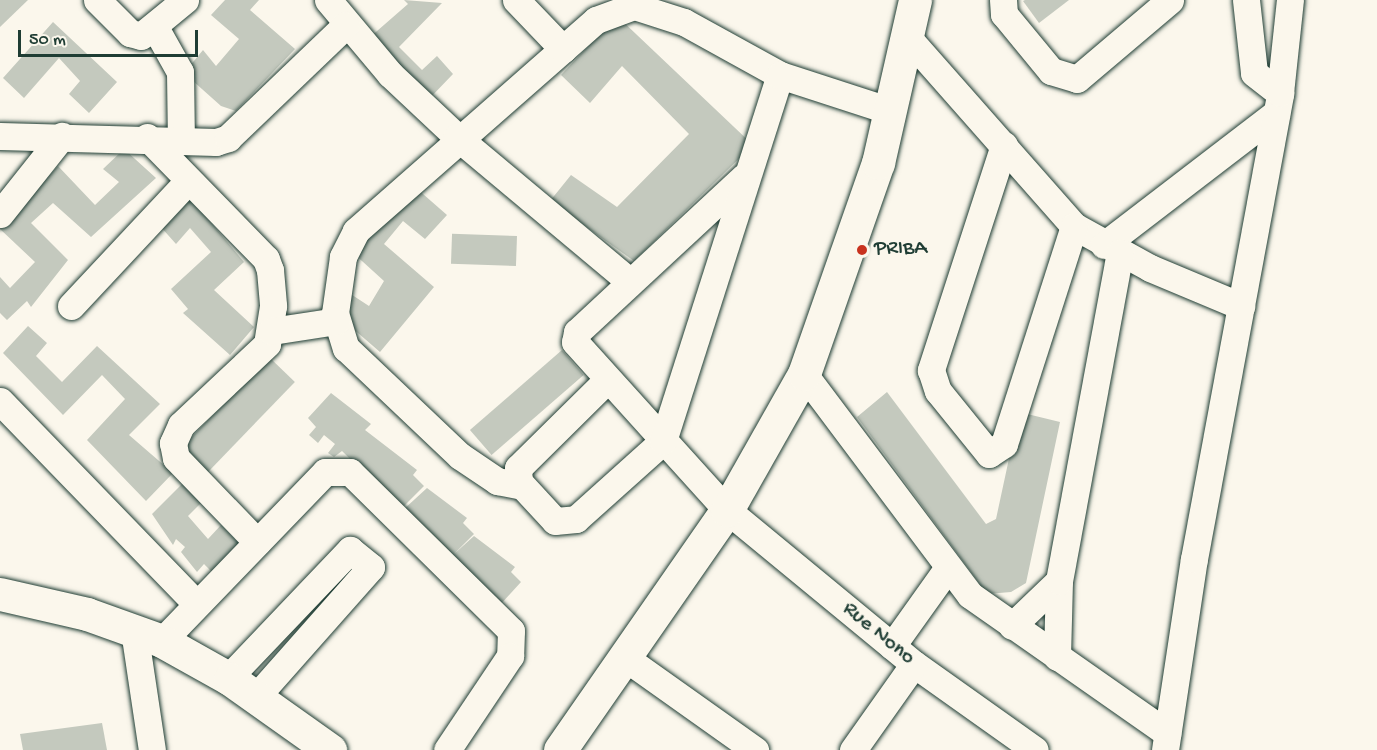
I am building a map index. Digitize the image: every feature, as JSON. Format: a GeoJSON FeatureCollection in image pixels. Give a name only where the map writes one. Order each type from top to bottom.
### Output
{"type":"FeatureCollection","features":[{"type":"Feature","properties":{"kind":"street"},"geometry":{"type":"LineString","coordinates":[[97,0],[130,33],[141,36],[156,29],[185,0]]}},
{"type":"Feature","properties":{"kind":"street"},"geometry":{"type":"LineString","coordinates":[[328,0],[346,25],[457,137],[629,281],[744,177]]}},
{"type":"Feature","properties":{"kind":"street"},"geometry":{"type":"LineString","coordinates":[[516,0],[563,49]]}},
{"type":"Feature","properties":{"kind":"street"},"geometry":{"type":"LineString","coordinates":[[560,750],[727,510],[804,374],[864,209],[909,39],[915,0]]}},
{"type":"Feature","properties":{"kind":"street"},"geometry":{"type":"LineString","coordinates":[[1003,0],[1004,14],[1051,71],[1077,79],[1170,0]]}},
{"type":"Feature","properties":{"kind":"street"},"geometry":{"type":"LineString","coordinates":[[1246,0],[1254,73],[1278,103]]}},
{"type":"Feature","properties":{"kind":"street"},"geometry":{"type":"LineString","coordinates":[[804,374],[947,569],[1012,626],[1058,657],[1166,742],[1278,103],[1290,0]]}},
{"type":"Feature","properties":{"kind":"street"},"geometry":{"type":"LineString","coordinates":[[780,75],[744,177],[663,441],[571,521],[550,518],[522,486],[486,476],[460,456],[346,348],[336,321],[350,240],[457,137],[608,14],[641,7],[684,22],[780,75],[891,111]]}},
{"type":"Feature","properties":{"kind":"street"},"geometry":{"type":"LineString","coordinates":[[0,136],[147,137],[181,141],[228,138],[346,25]]}},
{"type":"Feature","properties":{"kind":"street"},"geometry":{"type":"LineString","coordinates":[[156,29],[180,72],[181,141]]}},
{"type":"Feature","properties":{"kind":"street"},"geometry":{"type":"LineString","coordinates":[[909,39],[1074,226],[1112,249],[1241,306]]}},
{"type":"Feature","properties":{"kind":"street"},"geometry":{"type":"LineString","coordinates":[[1058,657],[1059,581],[1112,249],[1278,103]]}},
{"type":"Feature","properties":{"kind":"street"},"geometry":{"type":"LineString","coordinates":[[0,214],[62,136]]}},
{"type":"Feature","properties":{"kind":"street"},"geometry":{"type":"LineString","coordinates":[[147,137],[266,259],[272,280],[271,331],[260,354],[182,425],[173,443],[176,458],[256,542]]}},
{"type":"Feature","properties":{"kind":"street"},"geometry":{"type":"LineString","coordinates":[[1004,145],[931,370],[938,391],[989,454],[1005,444],[1074,226]]}},
{"type":"Feature","properties":{"kind":"street"},"geometry":{"type":"LineString","coordinates":[[71,306],[188,181]]}},
{"type":"Feature","properties":{"kind":"street","name":"Rue Nono"},"geometry":{"type":"LineString","coordinates":[[629,281],[574,338],[608,380],[727,510],[914,664],[1035,750]]}},
{"type":"Feature","properties":{"kind":"street"},"geometry":{"type":"LineString","coordinates":[[271,331],[336,321]]}},
{"type":"Feature","properties":{"kind":"street"},"geometry":{"type":"LineString","coordinates":[[522,486],[519,464],[608,380]]}},
{"type":"Feature","properties":{"kind":"street"},"geometry":{"type":"LineString","coordinates":[[0,401],[196,603]]}},
{"type":"Feature","properties":{"kind":"street"},"geometry":{"type":"LineString","coordinates":[[148,636],[196,603],[325,472],[344,470],[511,631],[510,656],[447,750]]}},
{"type":"Feature","properties":{"kind":"street"},"geometry":{"type":"LineString","coordinates":[[228,678],[350,550],[371,567],[256,697]]}},
{"type":"Feature","properties":{"kind":"street"},"geometry":{"type":"LineString","coordinates":[[892,646],[947,569]]}},
{"type":"Feature","properties":{"kind":"street"},"geometry":{"type":"LineString","coordinates":[[1012,626],[1059,581]]}},
{"type":"Feature","properties":{"kind":"street"},"geometry":{"type":"LineString","coordinates":[[1,592],[148,636],[228,678],[330,750]]}},
{"type":"Feature","properties":{"kind":"street"},"geometry":{"type":"LineString","coordinates":[[148,636],[152,750]]}},
{"type":"Feature","properties":{"kind":"street"},"geometry":{"type":"LineString","coordinates":[[624,657],[755,750]]}},
{"type":"Feature","properties":{"kind":"street"},"geometry":{"type":"LineString","coordinates":[[853,750],[914,664]]}},
{"type":"Feature","properties":{"kind":"building"},"geometry":{"type":"Polygon","coordinates":[[[0,0],[28,0],[0,27],[0,0]]]}},
{"type":"Feature","properties":{"kind":"building"},"geometry":{"type":"Polygon","coordinates":[[[225,0],[259,0],[250,10],[295,49],[236,111],[221,106],[184,73],[203,50],[216,66],[239,39],[211,15],[225,0]]]}},
{"type":"Feature","properties":{"kind":"building"},"geometry":{"type":"Polygon","coordinates":[[[404,0],[442,3],[399,47],[422,70],[437,56],[453,74],[428,100],[369,38],[408,4],[404,0]]]}},
{"type":"Feature","properties":{"kind":"building"},"geometry":{"type":"Polygon","coordinates":[[[1025,0],[1069,0],[1039,23],[1023,1],[1025,0]]]}},
{"type":"Feature","properties":{"kind":"building"},"geometry":{"type":"Polygon","coordinates":[[[617,16],[753,145],[634,261],[550,201],[571,175],[617,207],[689,134],[622,66],[590,103],[561,75],[617,16]]]}},
{"type":"Feature","properties":{"kind":"building"},"geometry":{"type":"Polygon","coordinates":[[[53,22],[117,82],[89,113],[69,94],[80,81],[59,58],[24,98],[3,78],[53,22]]]}},
{"type":"Feature","properties":{"kind":"building"},"geometry":{"type":"Polygon","coordinates":[[[124,149],[156,178],[91,237],[53,203],[31,223],[68,260],[31,307],[27,301],[7,320],[0,313],[0,277],[10,288],[35,262],[0,229],[58,166],[95,205],[119,182],[103,169],[124,149]]]}},
{"type":"Feature","properties":{"kind":"building"},"geometry":{"type":"Polygon","coordinates":[[[415,187],[447,215],[425,239],[403,221],[384,244],[434,287],[380,352],[336,314],[346,291],[369,306],[384,281],[351,251],[415,187]]]}},
{"type":"Feature","properties":{"kind":"building"},"geometry":{"type":"Polygon","coordinates":[[[187,194],[244,262],[214,290],[254,327],[230,355],[183,313],[188,309],[171,289],[211,252],[190,228],[176,244],[160,226],[187,194]]]}},
{"type":"Feature","properties":{"kind":"building"},"geometry":{"type":"Polygon","coordinates":[[[452,234],[517,236],[516,266],[451,264],[452,234]]]}},
{"type":"Feature","properties":{"kind":"building"},"geometry":{"type":"Polygon","coordinates":[[[28,326],[47,343],[36,356],[62,382],[97,346],[160,404],[129,435],[173,473],[146,501],[87,440],[125,399],[102,375],[63,415],[3,353],[28,326]]]}},
{"type":"Feature","properties":{"kind":"building"},"geometry":{"type":"Polygon","coordinates":[[[562,350],[584,375],[492,455],[470,430],[562,350]]]}},
{"type":"Feature","properties":{"kind":"building"},"geometry":{"type":"Polygon","coordinates":[[[269,357],[295,382],[203,478],[177,453],[269,357]]]}},
{"type":"Feature","properties":{"kind":"building"},"geometry":{"type":"Polygon","coordinates":[[[887,392],[986,524],[996,519],[1019,412],[1060,422],[1026,583],[1011,592],[987,594],[857,417],[887,392]]]}},
{"type":"Feature","properties":{"kind":"building"},"geometry":{"type":"Polygon","coordinates":[[[331,393],[371,424],[365,430],[417,470],[413,475],[424,486],[401,509],[342,451],[334,457],[328,453],[335,444],[324,435],[318,443],[309,435],[316,427],[308,418],[331,393]]]}},
{"type":"Feature","properties":{"kind":"building"},"geometry":{"type":"Polygon","coordinates":[[[183,483],[202,502],[188,516],[208,539],[221,525],[239,543],[214,574],[204,564],[197,572],[181,552],[185,547],[176,539],[173,545],[152,514],[183,483]]]}},
{"type":"Feature","properties":{"kind":"building"},"geometry":{"type":"Polygon","coordinates":[[[427,488],[467,518],[463,523],[474,534],[454,554],[474,536],[515,567],[511,572],[521,582],[499,606],[403,510],[427,488]]]}},
{"type":"Feature","properties":{"kind":"building"},"geometry":{"type":"Polygon","coordinates":[[[102,723],[107,750],[23,750],[20,734],[102,723]]]}},
{"type":"Feature","properties":{"kind":"place","name":"PRIBA"},"geometry":{"type":"Point","coordinates":[862,250]}}]}
